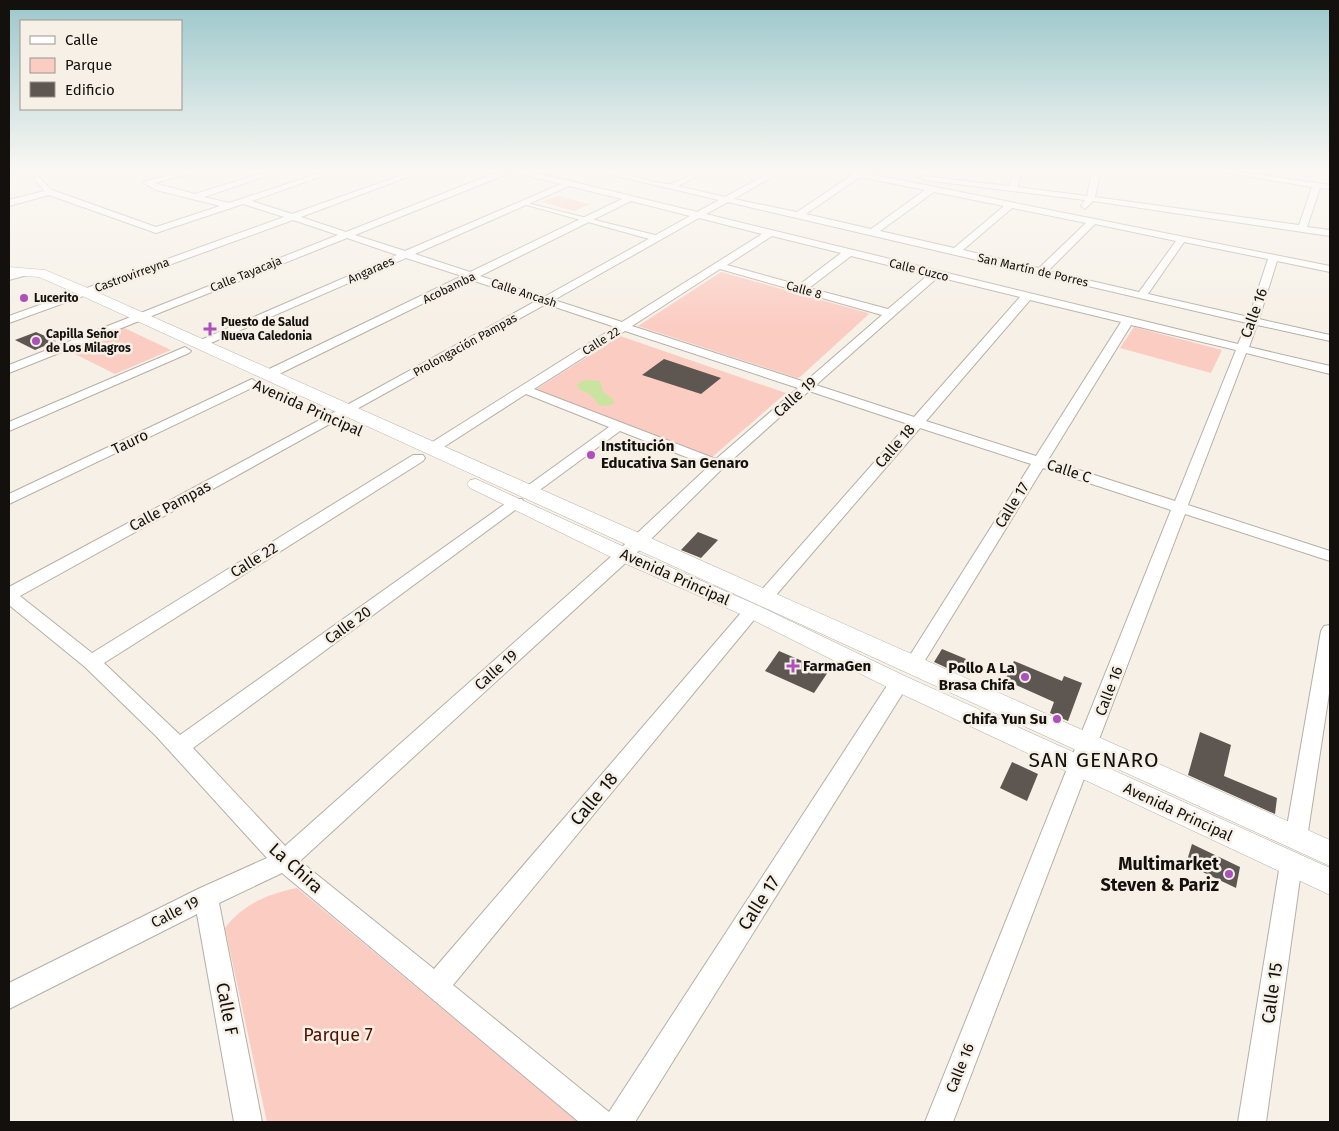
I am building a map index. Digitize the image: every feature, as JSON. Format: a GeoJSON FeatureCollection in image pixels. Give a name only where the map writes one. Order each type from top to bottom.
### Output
{"type":"FeatureCollection","features":[{"type":"Feature","properties":{"kind":"street"},"geometry":{"type":"LineString","coordinates":[[133,222],[156,230],[179,222]]}},
{"type":"Feature","properties":{"kind":"street","name":"Castrovirreyna"},"geometry":{"type":"LineString","coordinates":[[9,320],[277,222]]}},
{"type":"Feature","properties":{"kind":"street","name":"Calle Ancash"},"geometry":{"type":"LineString","coordinates":[[310,222],[807,386]]}},
{"type":"Feature","properties":{"kind":"street","name":"Calle Tayacaja"},"geometry":{"type":"LineString","coordinates":[[9,369],[376,222]]}},
{"type":"Feature","properties":{"kind":"street","name":"Angaraes"},"geometry":{"type":"LineString","coordinates":[[9,427],[482,222]]}},
{"type":"Feature","properties":{"kind":"street","name":"Acobamba"},"geometry":{"type":"LineString","coordinates":[[260,379],[581,222]]}},
{"type":"Feature","properties":{"kind":"street"},"geometry":{"type":"LineString","coordinates":[[597,222],[656,238]]}},
{"type":"Feature","properties":{"kind":"street","name":"Prolongación Pampas"},"geometry":{"type":"LineString","coordinates":[[339,415],[685,222]]}},
{"type":"Feature","properties":{"kind":"street","name":"Calle Cuzco"},"geometry":{"type":"LineString","coordinates":[[724,222],[1330,370]]}},
{"type":"Feature","properties":{"kind":"street","name":"San Martín de Porres"},"geometry":{"type":"LineString","coordinates":[[829,222],[1142,296],[1330,338]]}},
{"type":"Feature","properties":{"kind":"street"},"geometry":{"type":"LineString","coordinates":[[873,232],[887,222]]}},
{"type":"Feature","properties":{"kind":"street"},"geometry":{"type":"LineString","coordinates":[[955,252],[990,222]]}},
{"type":"Feature","properties":{"kind":"street"},"geometry":{"type":"LineString","coordinates":[[1041,272],[1092,222]]}},
{"type":"Feature","properties":{"kind":"street"},"geometry":{"type":"LineString","coordinates":[[1153,222],[1330,232]]}},
{"type":"Feature","properties":{"kind":"street"},"geometry":{"type":"LineString","coordinates":[[1170,222],[1181,240],[1330,269]]}},
{"type":"Feature","properties":{"kind":"street"},"geometry":{"type":"LineString","coordinates":[[1302,229],[1304,222]]}},
{"type":"Feature","properties":{"kind":"street","name":"Calle 22"},"geometry":{"type":"LineString","coordinates":[[91,662],[770,233]]}},
{"type":"Feature","properties":{"kind":"street"},"geometry":{"type":"LineString","coordinates":[[1142,296],[1181,240]]}},
{"type":"Feature","properties":{"kind":"street"},"geometry":{"type":"LineString","coordinates":[[800,289],[848,252]]}},
{"type":"Feature","properties":{"kind":"street","name":"Calle 16"},"geometry":{"type":"LineString","coordinates":[[939,1122],[1080,766],[1252,321],[1273,258]]}},
{"type":"Feature","properties":{"kind":"street","name":"Calle 8"},"geometry":{"type":"LineString","coordinates":[[719,266],[888,313]]}},
{"type":"Feature","properties":{"kind":"street","name":"Avenida Principal"},"geometry":{"type":"LineString","coordinates":[[13,274],[77,295],[522,497],[631,549],[758,604],[913,665],[1330,853]]}},
{"type":"Feature","properties":{"kind":"street","name":"Calle 19"},"geometry":{"type":"LineString","coordinates":[[9,996],[206,897],[284,861],[631,549],[718,465],[888,313],[935,274]]}},
{"type":"Feature","properties":{"kind":"street","name":"Calle 18"},"geometry":{"type":"LineString","coordinates":[[436,986],[758,604],[1027,296]]}},
{"type":"Feature","properties":{"kind":"street","name":"Calle 17"},"geometry":{"type":"LineString","coordinates":[[913,665],[1128,320]]}},
{"type":"Feature","properties":{"kind":"street","name":"Tauro"},"geometry":{"type":"LineString","coordinates":[[9,500],[260,379]]}},
{"type":"Feature","properties":{"kind":"street","name":"Calle C"},"geometry":{"type":"LineString","coordinates":[[807,386],[1330,556]]}},
{"type":"Feature","properties":{"kind":"street"},"geometry":{"type":"LineString","coordinates":[[524,390],[718,465]]}},
{"type":"Feature","properties":{"kind":"street","name":"Calle Pampas"},"geometry":{"type":"LineString","coordinates":[[9,595],[339,415]]}},
{"type":"Feature","properties":{"kind":"street","name":"Calle 20"},"geometry":{"type":"LineString","coordinates":[[178,748],[618,427]]}},
{"type":"Feature","properties":{"kind":"street","name":"La Chira"},"geometry":{"type":"LineString","coordinates":[[9,595],[91,662],[163,730],[284,861],[600,1122]]}},
{"type":"Feature","properties":{"kind":"street","name":"Avenida Principal"},"geometry":{"type":"LineString","coordinates":[[758,604],[899,683],[1330,882]]}},
{"type":"Feature","properties":{"kind":"street"},"geometry":{"type":"LineString","coordinates":[[1296,838],[1330,631]]}},
{"type":"Feature","properties":{"kind":"street","name":"Calle 17"},"geometry":{"type":"LineString","coordinates":[[619,1122],[899,683]]}},
{"type":"Feature","properties":{"kind":"street","name":"Calle 15"},"geometry":{"type":"LineString","coordinates":[[1252,1122],[1291,864]]}},
{"type":"Feature","properties":{"kind":"street","name":"Calle F"},"geometry":{"type":"LineString","coordinates":[[206,897],[248,1122]]}},
{"type":"Feature","properties":{"kind":"green space"},"geometry":{"type":"Polygon","coordinates":[[[721,272],[869,314],[797,378],[638,326],[721,272]]]}},
{"type":"Feature","properties":{"kind":"green space"},"geometry":{"type":"Polygon","coordinates":[[[120,326],[171,350],[115,374],[65,349],[120,326]]]}},
{"type":"Feature","properties":{"kind":"green space"},"geometry":{"type":"Polygon","coordinates":[[[1134,327],[1222,350],[1211,373],[1120,348],[1134,327]]]}},
{"type":"Feature","properties":{"kind":"green space"},"geometry":{"type":"Polygon","coordinates":[[[620,336],[786,393],[710,459],[535,390],[620,336]]]}},
{"type":"Feature","properties":{"kind":"green space","name":"Parque 7"},"geometry":{"type":"Polygon","coordinates":[[[297,888],[578,1122],[267,1122],[225,928],[240,912],[257,901],[276,893],[297,888]]]}},
{"type":"Feature","properties":{"kind":"shaded area"},"geometry":{"type":"Polygon","coordinates":[[[585,380],[600,381],[603,392],[613,399],[614,403],[607,406],[599,405],[591,395],[579,389],[577,384],[585,380]]]}},
{"type":"Feature","properties":{"kind":"building","name":"Capilla Señor de Los Milagros"},"geometry":{"type":"Polygon","coordinates":[[[36,332],[56,341],[35,350],[15,340],[36,332]]]}},
{"type":"Feature","properties":{"kind":"building"},"geometry":{"type":"Polygon","coordinates":[[[664,359],[721,378],[701,394],[642,375],[664,359]]]}},
{"type":"Feature","properties":{"kind":"building"},"geometry":{"type":"Polygon","coordinates":[[[698,532],[718,540],[701,558],[681,550],[698,532]]]}},
{"type":"Feature","properties":{"kind":"building"},"geometry":{"type":"Polygon","coordinates":[[[942,649],[966,659],[958,673],[934,662],[942,649]]]}},
{"type":"Feature","properties":{"kind":"building"},"geometry":{"type":"Polygon","coordinates":[[[779,651],[828,672],[814,693],[765,671],[779,651]]]}},
{"type":"Feature","properties":{"kind":"building"},"geometry":{"type":"Polygon","coordinates":[[[1014,661],[1062,681],[1064,676],[1082,683],[1068,721],[1050,713],[1054,702],[1005,680],[1014,661]]]}},
{"type":"Feature","properties":{"kind":"building"},"geometry":{"type":"Polygon","coordinates":[[[1200,732],[1231,745],[1224,776],[1277,798],[1275,814],[1188,775],[1200,732]]]}},
{"type":"Feature","properties":{"kind":"building"},"geometry":{"type":"Polygon","coordinates":[[[1012,762],[1038,774],[1027,801],[1000,788],[1012,762]]]}},
{"type":"Feature","properties":{"kind":"building"},"geometry":{"type":"Polygon","coordinates":[[[1192,844],[1240,867],[1236,888],[1186,864],[1192,844]]]}},
{"type":"Feature","properties":{"kind":"place","name":"Lucerito"},"geometry":{"type":"Point","coordinates":[24,298]}},
{"type":"Feature","properties":{"kind":"place","name":"Puesto de Salud Nueva Caledonia"},"geometry":{"type":"Point","coordinates":[210,329]}},
{"type":"Feature","properties":{"kind":"place","name":"Capilla Señor de Los Milagros"},"geometry":{"type":"Point","coordinates":[36,341]}},
{"type":"Feature","properties":{"kind":"place","name":"Institución Educativa San Genaro"},"geometry":{"type":"Point","coordinates":[591,455]}},
{"type":"Feature","properties":{"kind":"place","name":"FarmaGen"},"geometry":{"type":"Point","coordinates":[793,666]}},
{"type":"Feature","properties":{"kind":"place","name":"Pollo A La Brasa Chifa"},"geometry":{"type":"Point","coordinates":[1025,677]}},
{"type":"Feature","properties":{"kind":"place","name":"Chifa Yun Su"},"geometry":{"type":"Point","coordinates":[1057,719]}},
{"type":"Feature","properties":{"kind":"place","name":"Multimarket Steven & Pariz"},"geometry":{"type":"Point","coordinates":[1229,874]}},
{"type":"Feature","properties":{"kind":"district","name":"SAN GENARO"},"geometry":{"type":"Point","coordinates":[1094,760]}}]}
